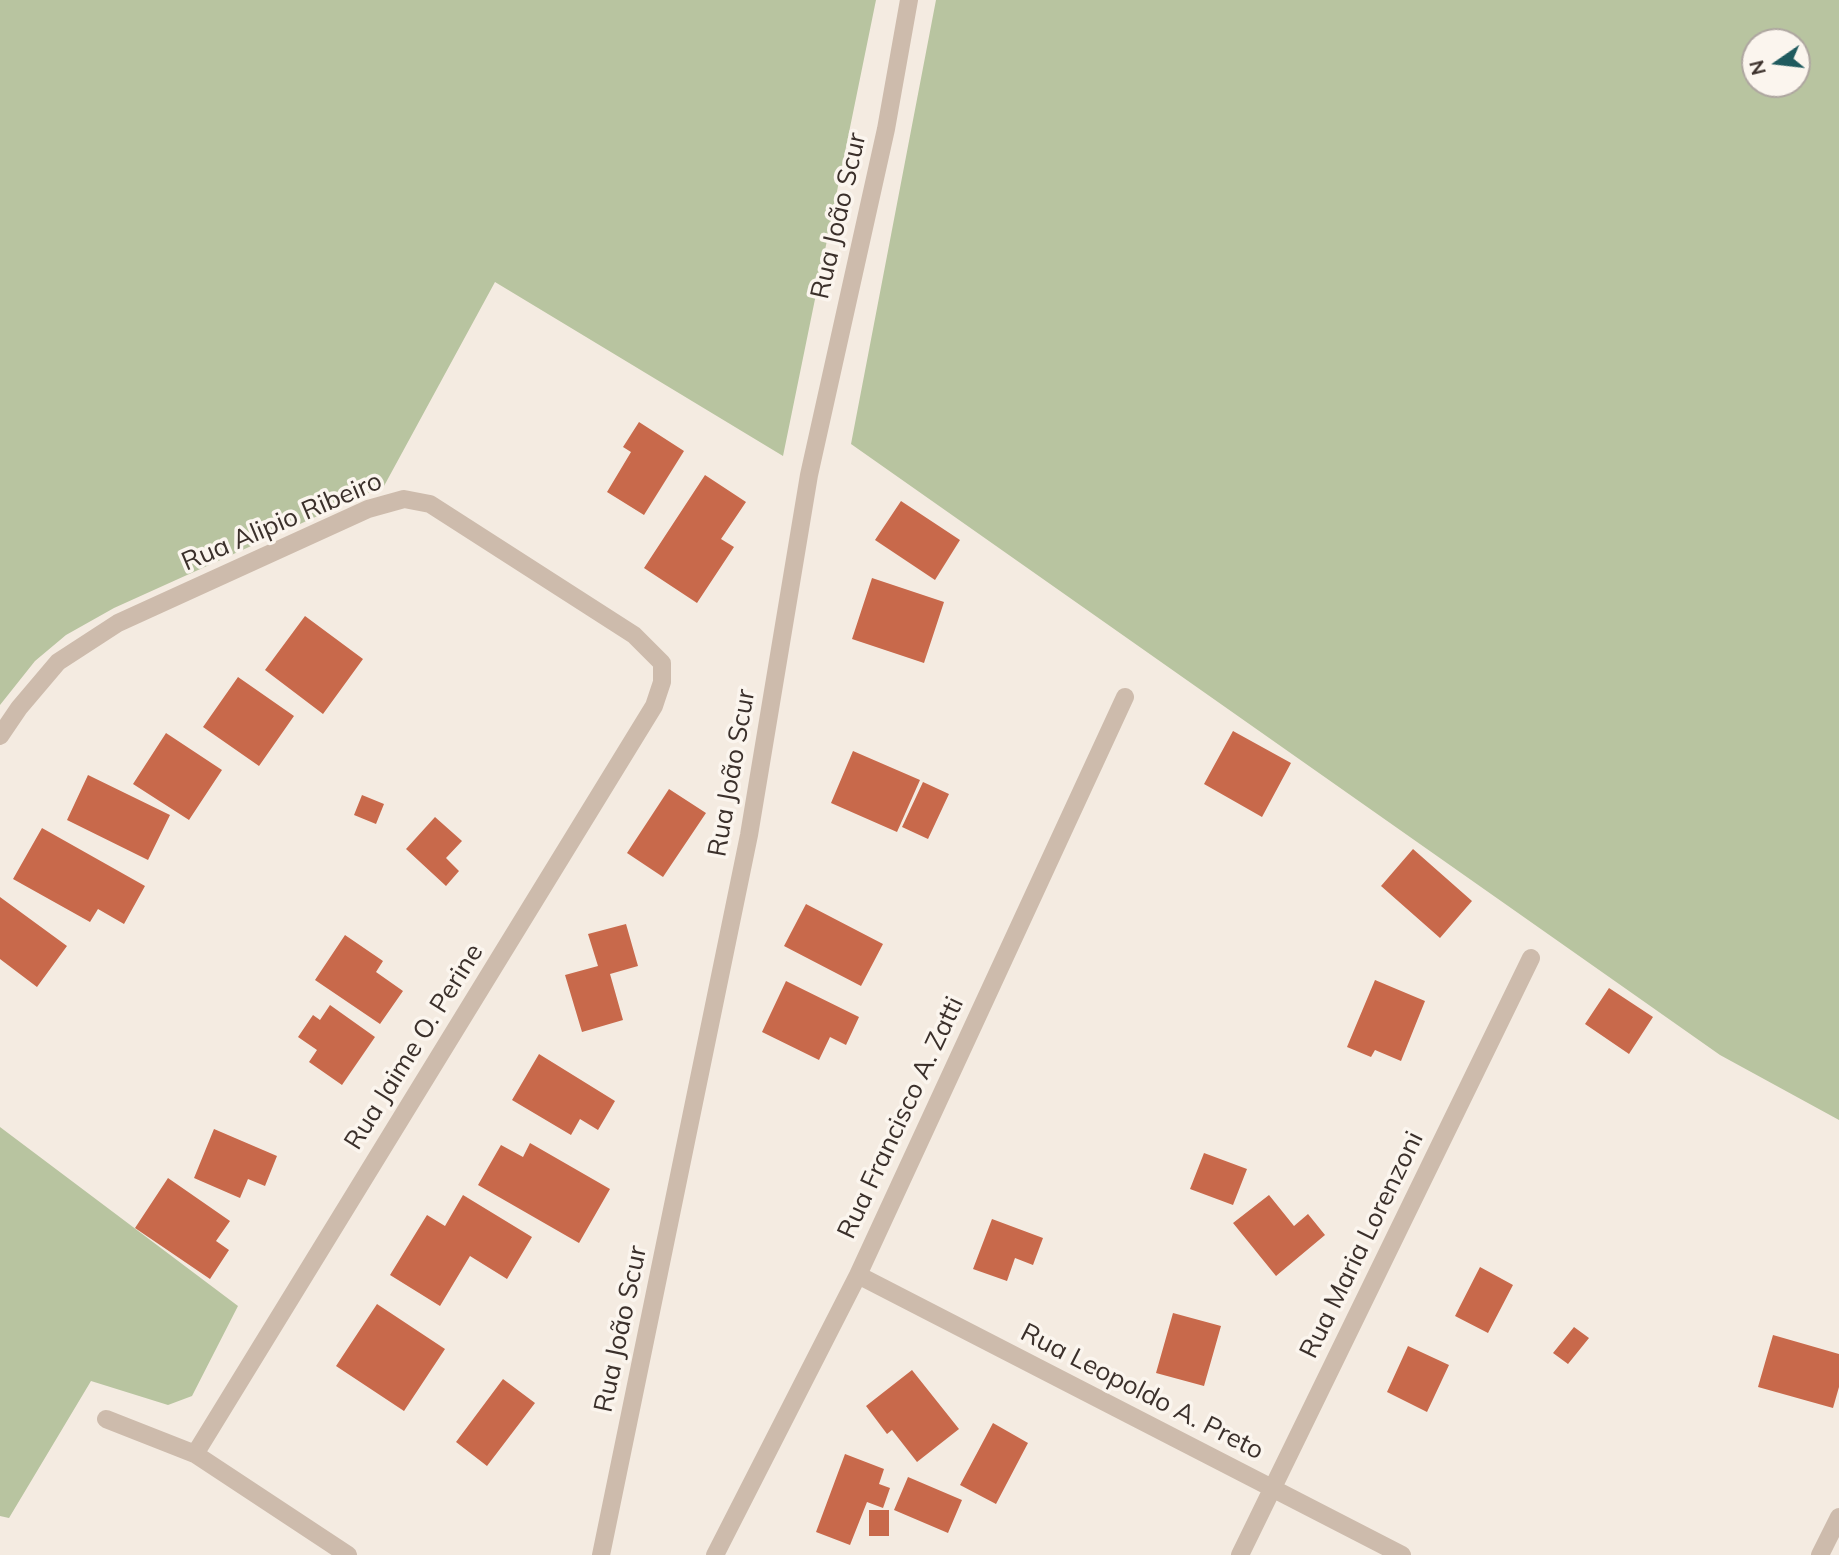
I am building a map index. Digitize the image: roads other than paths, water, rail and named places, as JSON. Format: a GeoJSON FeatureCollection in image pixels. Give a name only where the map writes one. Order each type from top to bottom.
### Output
{"type":"FeatureCollection","features":[{"type":"Feature","properties":{"kind":"street","name":"Rua João Scur"},"geometry":{"type":"LineString","coordinates":[[601,1555],[749,835],[808,475],[886,130],[908,0]]}},
{"type":"Feature","properties":{"kind":"street","name":"Rua Alipio Ribeiro"},"geometry":{"type":"LineString","coordinates":[[0,736],[19,708],[58,662],[118,623],[368,509],[404,499],[430,504],[634,635],[662,663]]}},
{"type":"Feature","properties":{"kind":"street","name":"Rua Jaime O. Perine"},"geometry":{"type":"LineString","coordinates":[[195,1454],[654,706],[662,682],[662,663]]}},
{"type":"Feature","properties":{"kind":"street","name":"Rua Francisco A. Zatti"},"geometry":{"type":"LineString","coordinates":[[715,1555],[858,1275],[1125,697]]}},
{"type":"Feature","properties":{"kind":"street","name":"Rua Maria Lorenzoni"},"geometry":{"type":"LineString","coordinates":[[1241,1555],[1531,958]]}},
{"type":"Feature","properties":{"kind":"street","name":"Rua Leopoldo A. Preto"},"geometry":{"type":"LineString","coordinates":[[858,1275],[1402,1555]]}},
{"type":"Feature","properties":{"kind":"street"},"geometry":{"type":"LineString","coordinates":[[106,1419],[195,1454],[348,1555]]}},
{"type":"Feature","properties":{"kind":"street"},"geometry":{"type":"LineString","coordinates":[[1820,1555],[1839,1517]]}}]}
